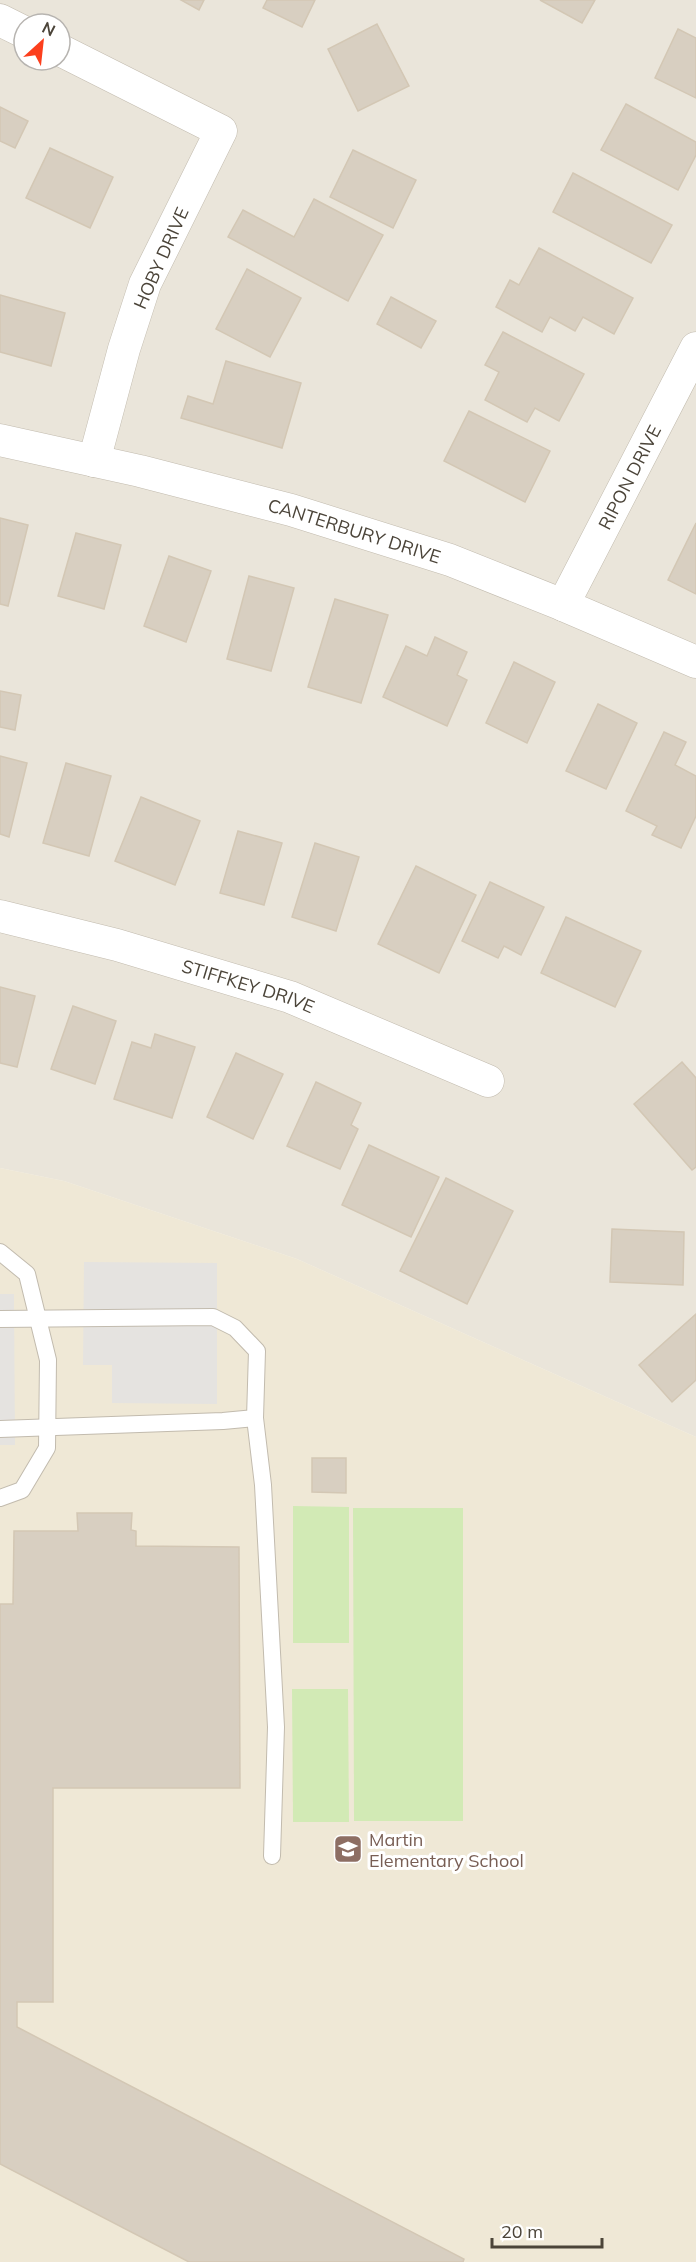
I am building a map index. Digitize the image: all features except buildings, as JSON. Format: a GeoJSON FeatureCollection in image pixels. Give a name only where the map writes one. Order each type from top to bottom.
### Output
{"type":"FeatureCollection","features":[{"type":"Feature","properties":{"kind":"street","name":"HOBY DRIVE"},"geometry":{"type":"LineString","coordinates":[[72,56],[221,131],[145,284],[124,349],[94,461]]}},
{"type":"Feature","properties":{"kind":"street","name":"RIPON DRIVE"},"geometry":{"type":"LineString","coordinates":[[563,605],[696,348]]}},
{"type":"Feature","properties":{"kind":"street","name":"CANTERBURY DRIVE"},"geometry":{"type":"LineString","coordinates":[[0,440],[291,510],[450,560],[696,662]]}},
{"type":"Feature","properties":{"kind":"street","name":"STIFFKEY DRIVE"},"geometry":{"type":"LineString","coordinates":[[0,916],[117,945],[290,997],[488,1081]]}},
{"type":"Feature","properties":{"kind":"lane"},"geometry":{"type":"LineString","coordinates":[[0,1252],[27,1274],[48,1360],[47,1448],[22,1490],[0,1498]]}},
{"type":"Feature","properties":{"kind":"lane"},"geometry":{"type":"LineString","coordinates":[[0,1318],[213,1317],[235,1328],[257,1351],[255,1418],[263,1485],[276,1727],[272,1856]]}},
{"type":"Feature","properties":{"kind":"lane"},"geometry":{"type":"LineString","coordinates":[[0,1429],[255,1418]]}},
{"type":"Feature","properties":{"kind":"shaded area"},"geometry":{"type":"Polygon","coordinates":[[[0,0],[696,0],[696,1437],[297,1259],[64,1181],[0,1168],[0,0]]]}},
{"type":"Feature","properties":{"kind":"shaded area","name":"Martin Elementary School"},"geometry":{"type":"Polygon","coordinates":[[[0,1168],[64,1181],[297,1259],[696,1437],[696,2262],[0,2262],[0,1168]]]}},
{"type":"Feature","properties":{"kind":"shaded area"},"geometry":{"type":"Polygon","coordinates":[[[84,1262],[217,1263],[217,1404],[112,1403],[112,1365],[83,1365],[84,1262]]]}},
{"type":"Feature","properties":{"kind":"shaded area"},"geometry":{"type":"Polygon","coordinates":[[[0,1294],[14,1294],[15,1445],[0,1445],[0,1294]]]}},
{"type":"Feature","properties":{"kind":"green space"},"geometry":{"type":"Polygon","coordinates":[[[293,1506],[349,1507],[349,1643],[293,1643],[293,1506]]]}},
{"type":"Feature","properties":{"kind":"green space"},"geometry":{"type":"Polygon","coordinates":[[[353,1508],[463,1508],[463,1821],[354,1821],[353,1508]]]}},
{"type":"Feature","properties":{"kind":"green space"},"geometry":{"type":"Polygon","coordinates":[[[292,1689],[348,1689],[349,1822],[293,1822],[292,1689]]]}},
{"type":"Feature","properties":{"kind":"place","name":"Martin Elementary School"},"geometry":{"type":"Point","coordinates":[348,1849]}}]}
